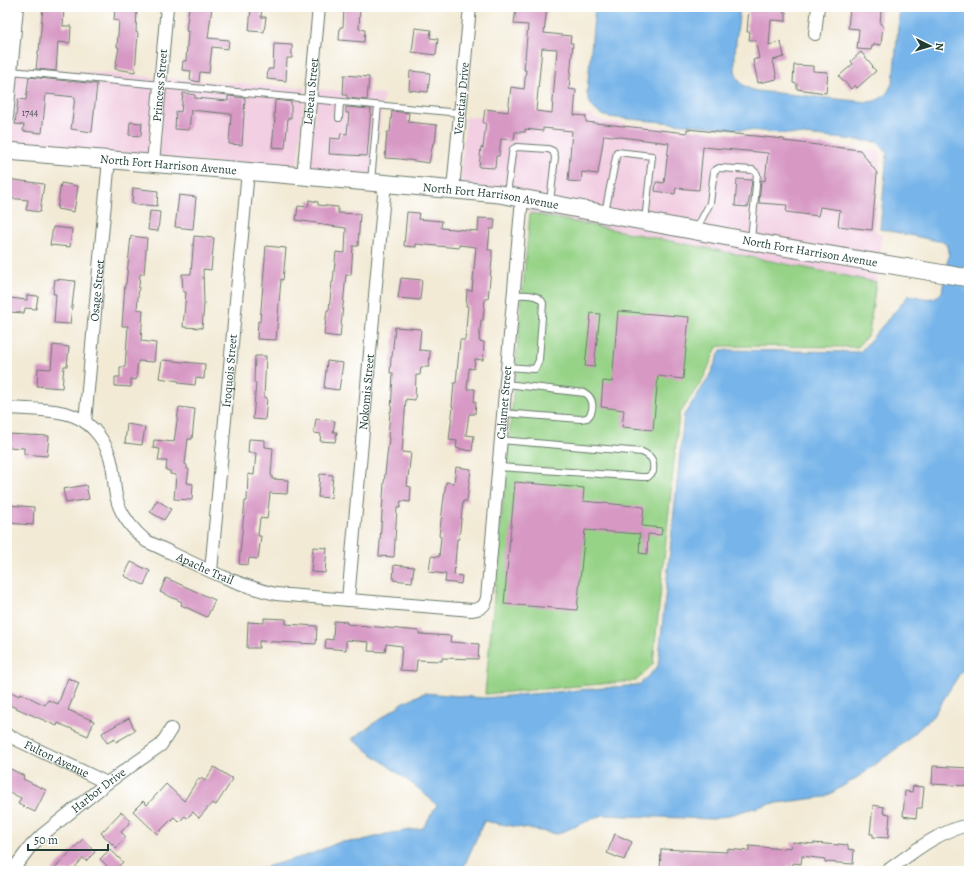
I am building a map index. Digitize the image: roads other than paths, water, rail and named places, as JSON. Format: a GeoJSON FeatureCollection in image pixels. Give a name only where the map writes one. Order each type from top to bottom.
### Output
{"type":"FeatureCollection","features":[{"type":"Feature","properties":{"kind":"main road","name":"North Fort Harrison Avenue"},"geometry":{"type":"LineString","coordinates":[[7,151],[453,189],[515,197],[751,242],[969,278]]}},
{"type":"Feature","properties":{"kind":"street"},"geometry":{"type":"LineString","coordinates":[[7,117],[10,68],[17,7]]}},
{"type":"Feature","properties":{"kind":"street","name":"Princess Street"},"geometry":{"type":"LineString","coordinates":[[153,163],[167,7]]}},
{"type":"Feature","properties":{"kind":"street","name":"Lebeau Street"},"geometry":{"type":"LineString","coordinates":[[303,176],[319,7]]}},
{"type":"Feature","properties":{"kind":"street","name":"Venetian Drive"},"geometry":{"type":"LineString","coordinates":[[453,189],[470,7]]}},
{"type":"Feature","properties":{"kind":"street"},"geometry":{"type":"LineString","coordinates":[[815,34],[818,7]]}},
{"type":"Feature","properties":{"kind":"street","name":"Osage Street"},"geometry":{"type":"LineString","coordinates":[[85,422],[109,159]]}},
{"type":"Feature","properties":{"kind":"street","name":"Iroquois Street"},"geometry":{"type":"LineString","coordinates":[[211,571],[248,171]]}},
{"type":"Feature","properties":{"kind":"street","name":"Nokomis Street"},"geometry":{"type":"LineString","coordinates":[[348,600],[378,183]]}},
{"type":"Feature","properties":{"kind":"street","name":"Calumet Street"},"geometry":{"type":"LineString","coordinates":[[483,607],[487,598],[514,294],[515,197]]}},
{"type":"Feature","properties":{"kind":"street","name":"Apache Trail"},"geometry":{"type":"LineString","coordinates":[[7,408],[63,412],[85,422],[96,431],[105,445],[112,463],[116,496],[121,512],[128,523],[146,541],[211,571],[257,590],[276,594],[472,610],[483,607]]}},
{"type":"Feature","properties":{"kind":"street","name":"Harbor Drive"},"geometry":{"type":"LineString","coordinates":[[12,871],[30,847],[42,835],[107,783],[161,745],[171,729]]}},
{"type":"Feature","properties":{"kind":"street","name":"Fulton Avenue"},"geometry":{"type":"LineString","coordinates":[[7,735],[107,783]]}},
{"type":"Feature","properties":{"kind":"street"},"geometry":{"type":"LineString","coordinates":[[887,871],[932,838],[962,826],[969,825]]}},
{"type":"Feature","properties":{"kind":"lane"},"geometry":{"type":"LineString","coordinates":[[10,68],[460,113]]}},
{"type":"Feature","properties":{"kind":"lane"},"geometry":{"type":"LineString","coordinates":[[339,118],[340,102]]}},
{"type":"Feature","properties":{"kind":"lane"},"geometry":{"type":"LineString","coordinates":[[378,105],[378,183]]}},
{"type":"Feature","properties":{"kind":"lane"},"geometry":{"type":"LineString","coordinates":[[515,197],[509,176],[513,149],[517,147],[548,149],[553,151],[555,157],[550,204]]}},
{"type":"Feature","properties":{"kind":"lane"},"geometry":{"type":"LineString","coordinates":[[605,214],[617,152],[652,156],[644,222]]}},
{"type":"Feature","properties":{"kind":"lane"},"geometry":{"type":"LineString","coordinates":[[695,232],[710,203],[714,171],[719,168],[753,170],[757,174],[751,242]]}},
{"type":"Feature","properties":{"kind":"lane"},"geometry":{"type":"LineString","coordinates":[[507,367],[535,369],[538,360],[543,303],[541,299],[536,296],[514,294]]}},
{"type":"Feature","properties":{"kind":"lane"},"geometry":{"type":"LineString","coordinates":[[503,413],[580,419],[590,416],[592,410],[592,402],[589,396],[584,393],[506,384]]}},
{"type":"Feature","properties":{"kind":"lane"},"geometry":{"type":"LineString","coordinates":[[499,467],[648,477],[653,472],[654,463],[649,455],[642,452],[501,440]]}},
{"type":"Feature","properties":{"kind":"water"},"geometry":{"type":"Polygon","coordinates":[[[595,7],[740,7],[735,51],[735,68],[737,78],[744,86],[757,91],[867,102],[880,99],[889,90],[893,81],[900,7],[969,7],[969,659],[933,716],[904,743],[861,775],[825,797],[769,804],[714,819],[602,815],[557,834],[484,821],[462,871],[252,871],[311,854],[340,842],[360,841],[386,834],[423,828],[437,805],[418,788],[352,739],[404,702],[424,693],[484,698],[639,685],[658,666],[684,415],[708,379],[721,350],[860,352],[909,295],[922,298],[931,298],[942,292],[949,252],[948,246],[943,242],[880,229],[887,153],[878,142],[608,117],[596,111],[589,101],[587,92],[595,7]]]}}]}
